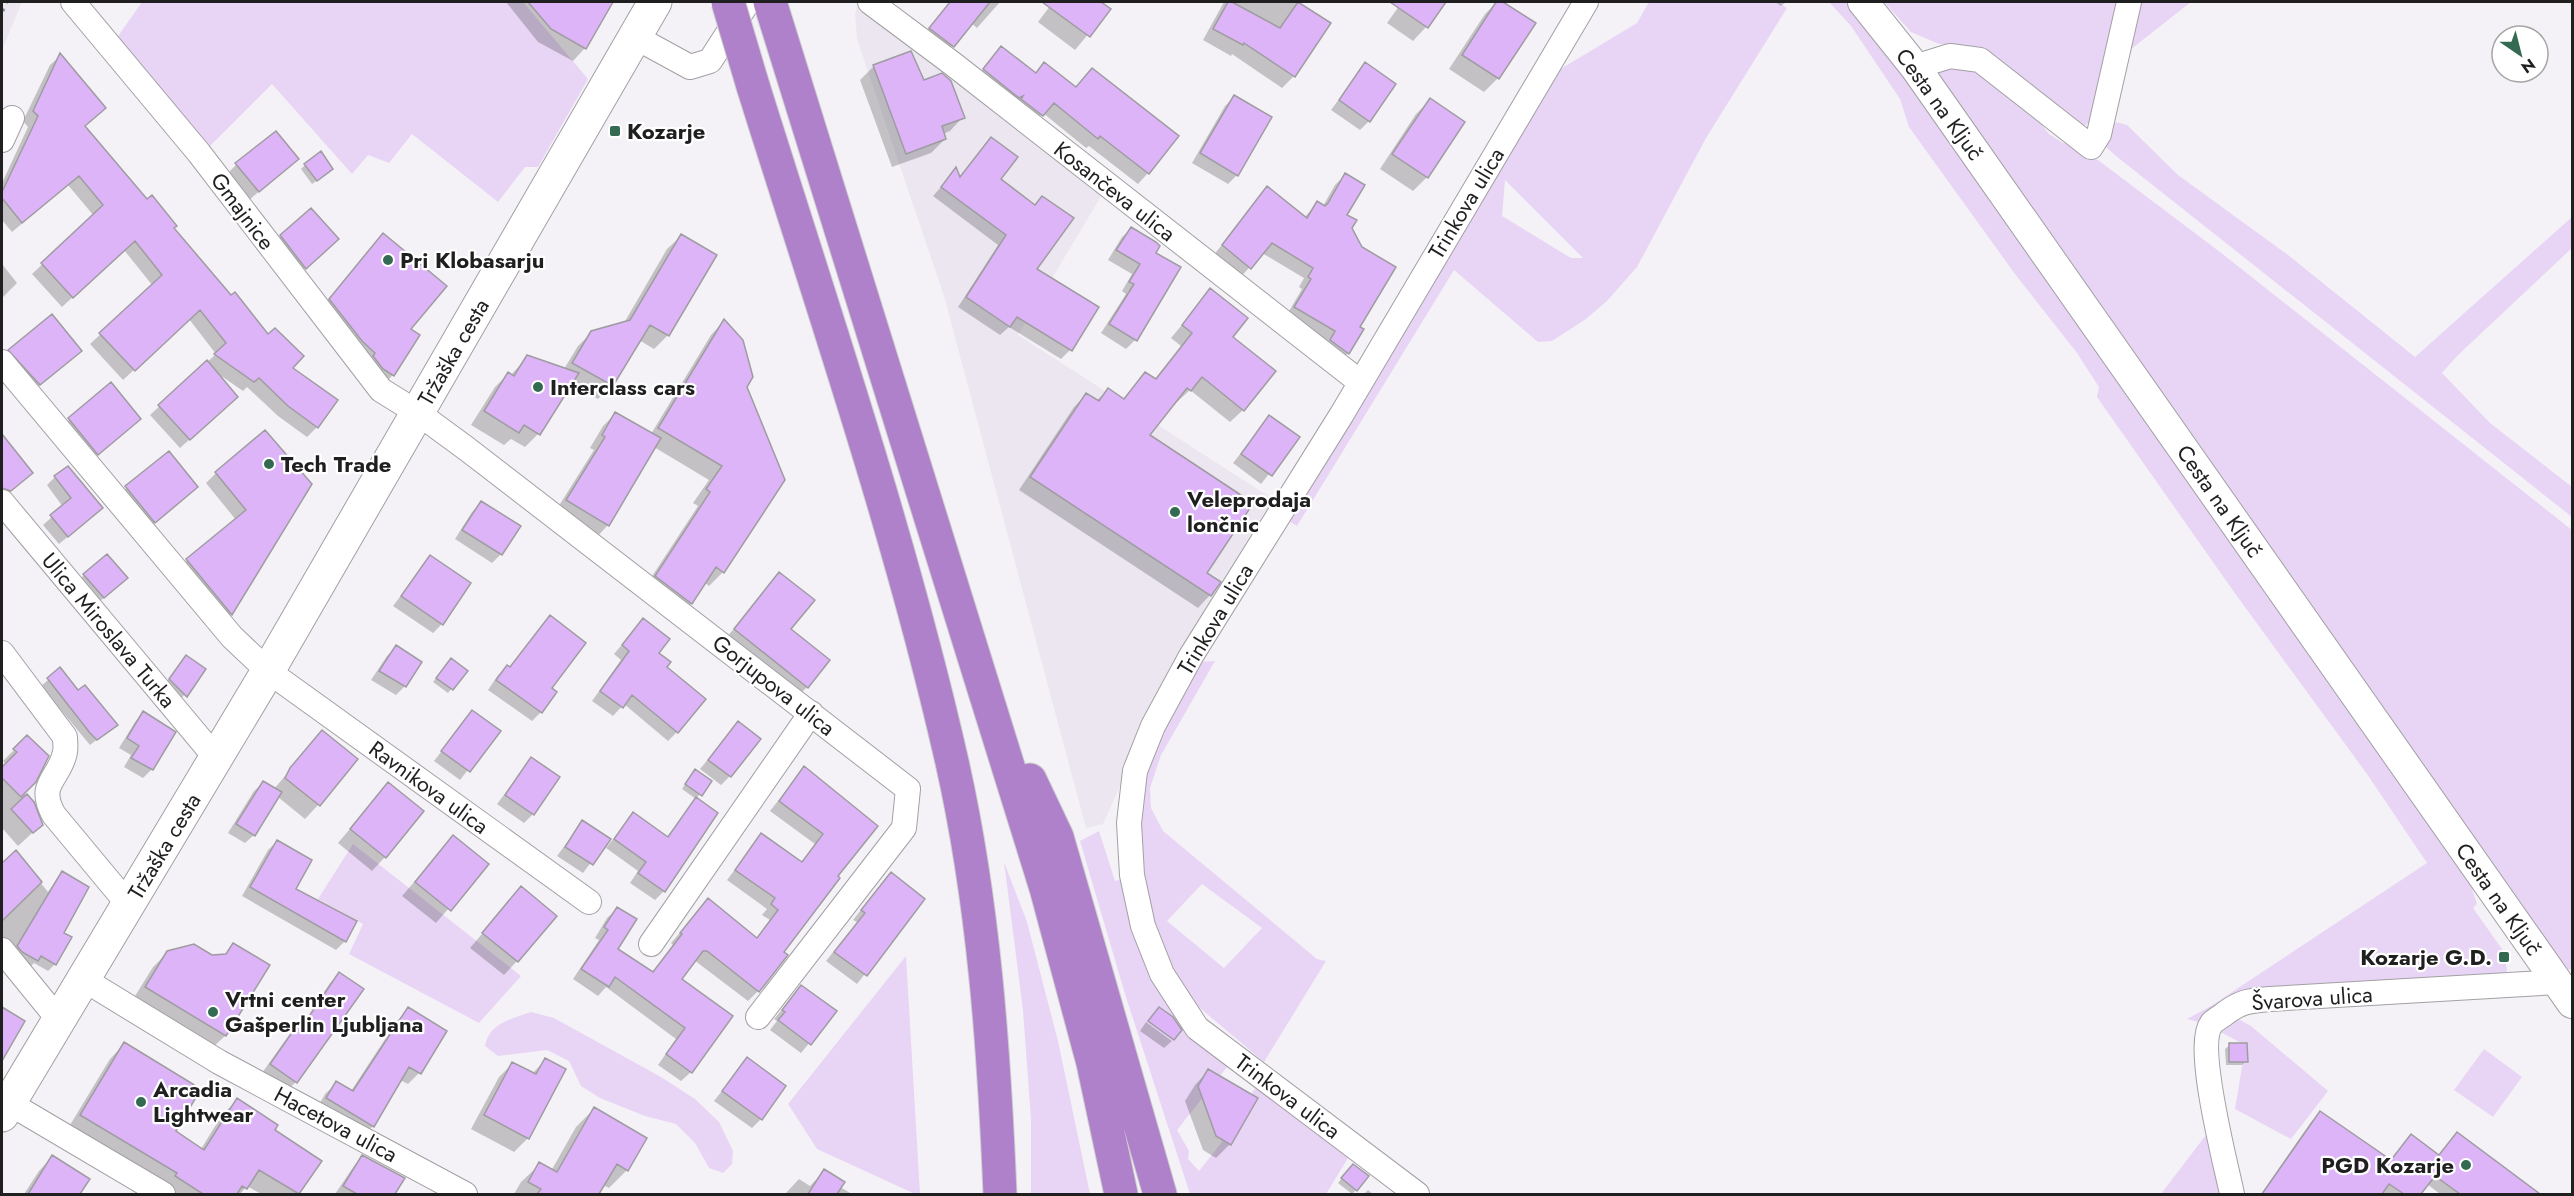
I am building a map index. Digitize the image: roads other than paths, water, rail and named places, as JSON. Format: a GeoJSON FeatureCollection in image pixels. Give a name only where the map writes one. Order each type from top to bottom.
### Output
{"type":"FeatureCollection","features":[{"type":"Feature","properties":{"kind":"highway"},"geometry":{"type":"LineString","coordinates":[[728,2],[910,591],[952,764],[982,940],[994,1059],[1000,1194]]}},
{"type":"Feature","properties":{"kind":"highway"},"geometry":{"type":"LineString","coordinates":[[770,2],[1001,740],[1076,996],[1100,1093],[1121,1194]]}},
{"type":"Feature","properties":{"kind":"highway"},"geometry":{"type":"LineString","coordinates":[[1001,740],[1023,769],[1057,837],[1160,1194]]}},
{"type":"Feature","properties":{"kind":"main road","name":"Tržaška cesta"},"geometry":{"type":"LineString","coordinates":[[5,1109],[268,671],[655,2]]}},
{"type":"Feature","properties":{"kind":"street","name":"Gmajnice"},"geometry":{"type":"LineString","coordinates":[[73,2],[199,153],[381,390],[418,413]]}},
{"type":"Feature","properties":{"kind":"street"},"geometry":{"type":"LineString","coordinates":[[635,37],[690,67],[698,66],[710,61],[748,2]]}},
{"type":"Feature","properties":{"kind":"street","name":"Kosančeva ulica"},"geometry":{"type":"LineString","coordinates":[[870,2],[953,64],[1360,382]]}},
{"type":"Feature","properties":{"kind":"street","name":"Trinkova ulica"},"geometry":{"type":"LineString","coordinates":[[1417,1194],[1197,1028],[1162,974],[1143,926],[1132,864],[1129,823],[1135,771],[1153,726],[1191,656],[1360,382],[1586,2]]}},
{"type":"Feature","properties":{"kind":"street","name":"Cesta na Ključ"},"geometry":{"type":"LineString","coordinates":[[1863,2],[1915,67],[2565,993]]}},
{"type":"Feature","properties":{"kind":"street"},"geometry":{"type":"LineString","coordinates":[[1915,67],[1950,56],[1980,60],[2091,147],[2099,134],[2129,2]]}},
{"type":"Feature","properties":{"kind":"street"},"geometry":{"type":"LineString","coordinates":[[2,362],[232,637],[268,671]]}},
{"type":"Feature","properties":{"kind":"street","name":"Gorjupova ulica"},"geometry":{"type":"LineString","coordinates":[[418,413],[812,713],[908,789],[904,828],[758,1017]]}},
{"type":"Feature","properties":{"kind":"street","name":"Ulica Miroslava Turka"},"geometry":{"type":"LineString","coordinates":[[2,502],[216,758]]}},
{"type":"Feature","properties":{"kind":"street"},"geometry":{"type":"LineString","coordinates":[[2,653],[65,737],[66,753],[48,787],[48,804],[54,815],[128,904]]}},
{"type":"Feature","properties":{"kind":"street","name":"Ravnikova ulica"},"geometry":{"type":"LineString","coordinates":[[268,671],[589,902]]}},
{"type":"Feature","properties":{"kind":"street"},"geometry":{"type":"LineString","coordinates":[[651,944],[812,713]]}},
{"type":"Feature","properties":{"kind":"street"},"geometry":{"type":"LineString","coordinates":[[2,950],[59,1020]]}},
{"type":"Feature","properties":{"kind":"street","name":"Hacetova ulica"},"geometry":{"type":"LineString","coordinates":[[83,979],[219,1062],[465,1194]]}},
{"type":"Feature","properties":{"kind":"street","name":"Švarova ulica"},"geometry":{"type":"LineString","coordinates":[[2232,1194],[2206,1067],[2205,1041],[2212,1023],[2234,1006],[2245,1001],[2270,999],[2565,993]]}},
{"type":"Feature","properties":{"kind":"street"},"geometry":{"type":"LineString","coordinates":[[5,1109],[163,1194]]}},
{"type":"Feature","properties":{"kind":"railway"},"geometry":{"type":"LineString","coordinates":[[2,11],[6,2]]}},
{"type":"Feature","properties":{"kind":"place","name":"Kozarje"},"geometry":{"type":"Point","coordinates":[615,131]}},
{"type":"Feature","properties":{"kind":"place","name":"Pri Klobasarju"},"geometry":{"type":"Point","coordinates":[388,260]}},
{"type":"Feature","properties":{"kind":"place","name":"Interclass cars"},"geometry":{"type":"Point","coordinates":[538,387]}},
{"type":"Feature","properties":{"kind":"place","name":"Tech Trade"},"geometry":{"type":"Point","coordinates":[269,464]}},
{"type":"Feature","properties":{"kind":"place","name":"Veleprodaja lončnic"},"geometry":{"type":"Point","coordinates":[1175,512]}},
{"type":"Feature","properties":{"kind":"place","name":"Kozarje G.D."},"geometry":{"type":"Point","coordinates":[2504,957]}},
{"type":"Feature","properties":{"kind":"place","name":"Vrtni center Gašperlin Ljubljana"},"geometry":{"type":"Point","coordinates":[213,1012]}},
{"type":"Feature","properties":{"kind":"place","name":"Arcadia Lightwear"},"geometry":{"type":"Point","coordinates":[141,1102]}},
{"type":"Feature","properties":{"kind":"place","name":"PGD Kozarje"},"geometry":{"type":"Point","coordinates":[2466,1165]}}]}
